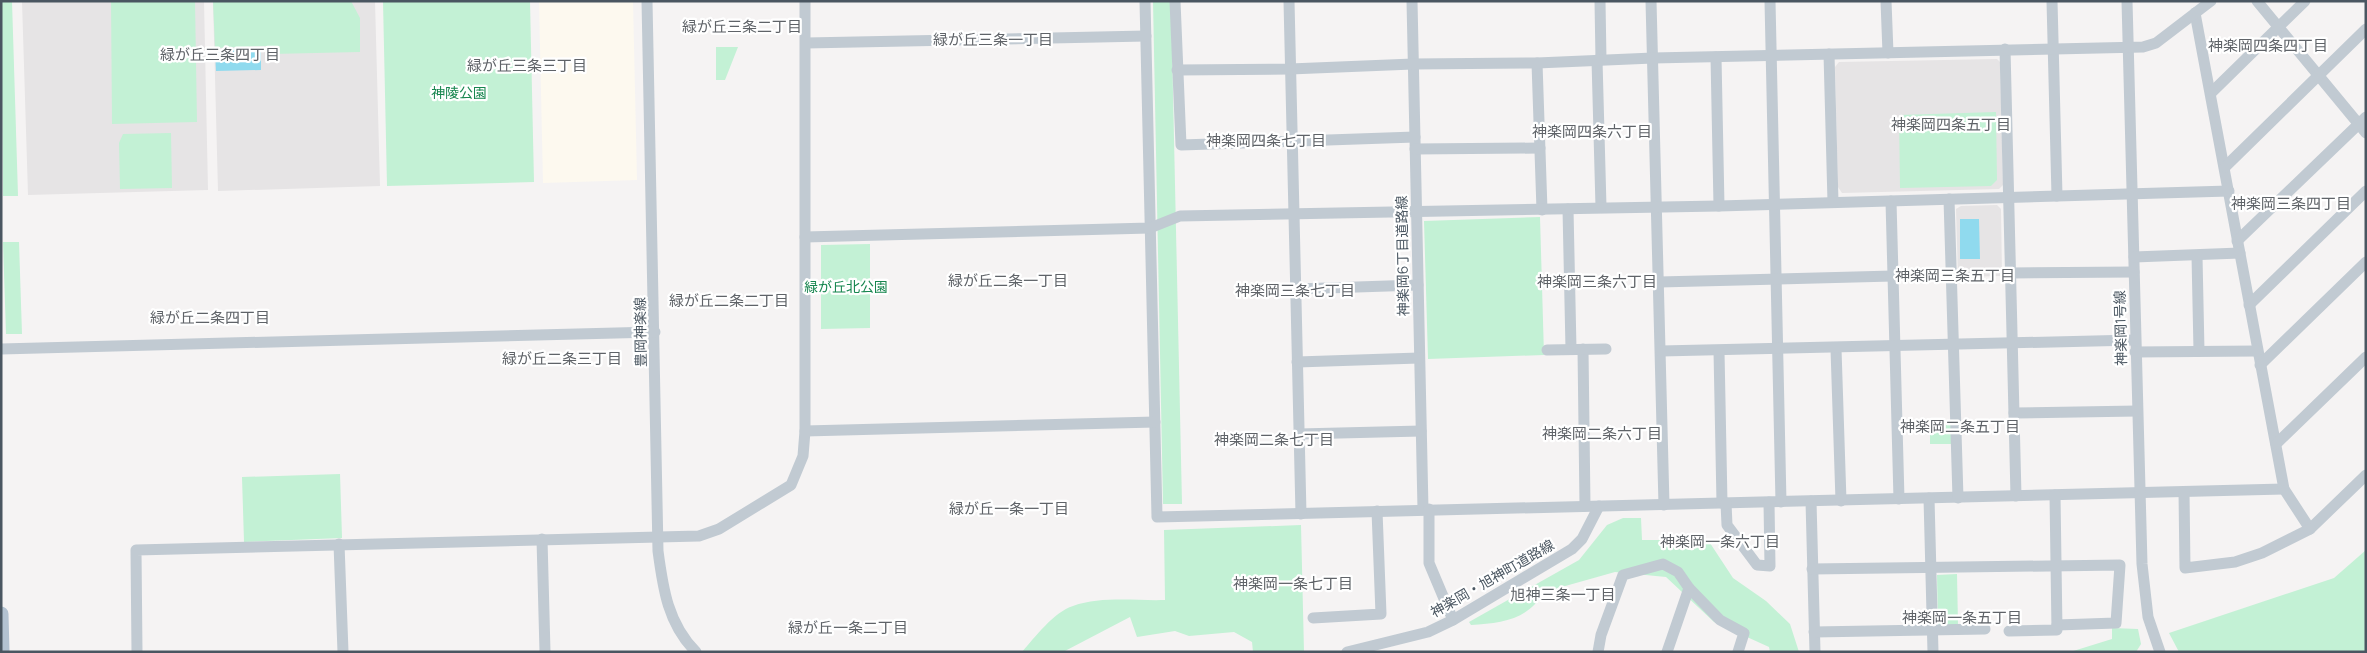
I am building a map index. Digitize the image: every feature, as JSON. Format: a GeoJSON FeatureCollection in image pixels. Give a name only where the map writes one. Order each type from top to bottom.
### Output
{"type":"FeatureCollection","features":[{"type":"Feature","properties":{"kind":"main road"},"geometry":{"type":"LineString","coordinates":[[1,614],[2,652]]}},
{"type":"Feature","properties":{"kind":"street","name":"豊岡神楽線"},"geometry":{"type":"LineString","coordinates":[[647,1],[658,537],[661,570],[669,613],[681,633],[696,652]]}},
{"type":"Feature","properties":{"kind":"street"},"geometry":{"type":"LineString","coordinates":[[137,652],[136,550],[699,536],[719,529],[791,484],[803,456],[805,431],[805,1]]}},
{"type":"Feature","properties":{"kind":"street"},"geometry":{"type":"LineString","coordinates":[[1145,1],[1157,517],[2284,489]]}},
{"type":"Feature","properties":{"kind":"street"},"geometry":{"type":"LineString","coordinates":[[1175,1],[1181,145],[1414,136]]}},
{"type":"Feature","properties":{"kind":"street"},"geometry":{"type":"LineString","coordinates":[[1289,1],[1301,514]]}},
{"type":"Feature","properties":{"kind":"street","name":"神楽岡6丁目道路線"},"geometry":{"type":"LineString","coordinates":[[1412,1],[1421,431],[1429,563],[1452,620]]}},
{"type":"Feature","properties":{"kind":"street"},"geometry":{"type":"LineString","coordinates":[[1600,1],[1601,207]]}},
{"type":"Feature","properties":{"kind":"street"},"geometry":{"type":"LineString","coordinates":[[1651,1],[1664,505]]}},
{"type":"Feature","properties":{"kind":"street"},"geometry":{"type":"LineString","coordinates":[[1770,1],[1782,502]]}},
{"type":"Feature","properties":{"kind":"street"},"geometry":{"type":"LineString","coordinates":[[1886,1],[1888,53]]}},
{"type":"Feature","properties":{"kind":"street"},"geometry":{"type":"LineString","coordinates":[[2052,1],[2057,196]]}},
{"type":"Feature","properties":{"kind":"street","name":"神楽岡1号線"},"geometry":{"type":"LineString","coordinates":[[2127,1],[2140,493],[2148,617],[2160,652]]}},
{"type":"Feature","properties":{"kind":"street"},"geometry":{"type":"LineString","coordinates":[[1177,70],[1538,63],[1653,58],[2150,46],[2196,14],[2211,1]]}},
{"type":"Feature","properties":{"kind":"street"},"geometry":{"type":"LineString","coordinates":[[2238,241],[2363,125],[2319,76],[2257,1]]}},
{"type":"Feature","properties":{"kind":"street"},"geometry":{"type":"LineString","coordinates":[[2211,93],[2305,1]]}},
{"type":"Feature","properties":{"kind":"street"},"geometry":{"type":"LineString","coordinates":[[2196,14],[2284,489],[2310,529]]}},
{"type":"Feature","properties":{"kind":"street"},"geometry":{"type":"LineString","coordinates":[[2225,166],[2366,30]]}},
{"type":"Feature","properties":{"kind":"street"},"geometry":{"type":"LineString","coordinates":[[806,43],[1146,36]]}},
{"type":"Feature","properties":{"kind":"street"},"geometry":{"type":"LineString","coordinates":[[2005,49],[2016,496]]}},
{"type":"Feature","properties":{"kind":"street"},"geometry":{"type":"LineString","coordinates":[[1830,54],[1833,202]]}},
{"type":"Feature","properties":{"kind":"street"},"geometry":{"type":"LineString","coordinates":[[1716,57],[1719,206]]}},
{"type":"Feature","properties":{"kind":"street"},"geometry":{"type":"LineString","coordinates":[[1538,63],[1542,210]]}},
{"type":"Feature","properties":{"kind":"street"},"geometry":{"type":"LineString","coordinates":[[1415,149],[1540,148]]}},
{"type":"Feature","properties":{"kind":"street"},"geometry":{"type":"LineString","coordinates":[[805,237],[1150,228],[1180,216],[1719,206],[2229,191]]}},
{"type":"Feature","properties":{"kind":"street"},"geometry":{"type":"LineString","coordinates":[[2249,305],[2366,192]]}},
{"type":"Feature","properties":{"kind":"street"},"geometry":{"type":"LineString","coordinates":[[1949,199],[1958,498]]}},
{"type":"Feature","properties":{"kind":"street"},"geometry":{"type":"LineString","coordinates":[[1891,201],[1899,499]]}},
{"type":"Feature","properties":{"kind":"street"},"geometry":{"type":"LineString","coordinates":[[1568,209],[1585,506]]}},
{"type":"Feature","properties":{"kind":"street"},"geometry":{"type":"LineString","coordinates":[[2134,258],[2240,253]]}},
{"type":"Feature","properties":{"kind":"street"},"geometry":{"type":"LineString","coordinates":[[2197,256],[2199,351]]}},
{"type":"Feature","properties":{"kind":"street"},"geometry":{"type":"LineString","coordinates":[[2260,365],[2366,262]]}},
{"type":"Feature","properties":{"kind":"street"},"geometry":{"type":"LineString","coordinates":[[2010,273],[2134,272]]}},
{"type":"Feature","properties":{"kind":"street"},"geometry":{"type":"LineString","coordinates":[[1659,282],[1893,276]]}},
{"type":"Feature","properties":{"kind":"street"},"geometry":{"type":"LineString","coordinates":[[1296,289],[1418,285]]}},
{"type":"Feature","properties":{"kind":"street"},"geometry":{"type":"LineString","coordinates":[[1,349],[655,332]]}},
{"type":"Feature","properties":{"kind":"street"},"geometry":{"type":"LineString","coordinates":[[1661,351],[2135,340]]}},
{"type":"Feature","properties":{"kind":"street"},"geometry":{"type":"LineString","coordinates":[[1546,350],[1606,348]]}},
{"type":"Feature","properties":{"kind":"street"},"geometry":{"type":"LineString","coordinates":[[1836,348],[1841,500]]}},
{"type":"Feature","properties":{"kind":"street"},"geometry":{"type":"LineString","coordinates":[[1719,351],[1724,503],[1727,526],[1756,565],[1770,566],[1769,502]]}},
{"type":"Feature","properties":{"kind":"street"},"geometry":{"type":"LineString","coordinates":[[2136,352],[2257,351]]}},
{"type":"Feature","properties":{"kind":"street"},"geometry":{"type":"LineString","coordinates":[[2276,444],[2366,357]]}},
{"type":"Feature","properties":{"kind":"street"},"geometry":{"type":"LineString","coordinates":[[1297,362],[1419,358]]}},
{"type":"Feature","properties":{"kind":"street"},"geometry":{"type":"LineString","coordinates":[[2014,413],[2137,411]]}},
{"type":"Feature","properties":{"kind":"street"},"geometry":{"type":"LineString","coordinates":[[805,431],[1155,422]]}},
{"type":"Feature","properties":{"kind":"street"},"geometry":{"type":"LineString","coordinates":[[1299,434],[1421,431]]}},
{"type":"Feature","properties":{"kind":"street"},"geometry":{"type":"LineString","coordinates":[[2184,492],[2185,568],[2235,562],[2262,553],[2310,529],[2366,475]]}},
{"type":"Feature","properties":{"kind":"street"},"geometry":{"type":"LineString","coordinates":[[2009,630],[2057,630],[2055,496]]}},
{"type":"Feature","properties":{"kind":"street"},"geometry":{"type":"LineString","coordinates":[[1929,498],[1933,652]]}},
{"type":"Feature","properties":{"kind":"street"},"geometry":{"type":"LineString","coordinates":[[1811,501],[1815,652]]}},
{"type":"Feature","properties":{"kind":"street","name":"神楽岡・旭神町道路線"},"geometry":{"type":"LineString","coordinates":[[1347,652],[1418,635],[1452,620],[1572,549],[1582,539],[1599,506]]}},
{"type":"Feature","properties":{"kind":"street"},"geometry":{"type":"LineString","coordinates":[[1314,618],[1380,614],[1377,511]]}},
{"type":"Feature","properties":{"kind":"street"},"geometry":{"type":"LineString","coordinates":[[542,539],[545,652]]}},
{"type":"Feature","properties":{"kind":"street"},"geometry":{"type":"LineString","coordinates":[[339,544],[342,652]]}},
{"type":"Feature","properties":{"kind":"street"},"geometry":{"type":"LineString","coordinates":[[1598,652],[1601,635],[1623,576],[1663,564],[1678,572],[1690,588],[1720,620],[1744,634],[1738,652]]}},
{"type":"Feature","properties":{"kind":"street"},"geometry":{"type":"LineString","coordinates":[[1812,569],[1930,569],[2120,565],[2116,623],[2057,625]]}},
{"type":"Feature","properties":{"kind":"street"},"geometry":{"type":"LineString","coordinates":[[1667,652],[1690,588]]}},
{"type":"Feature","properties":{"kind":"street"},"geometry":{"type":"LineString","coordinates":[[1814,632],[1985,629]]}},
{"type":"Feature","properties":{"kind":"shaded area"},"geometry":{"type":"Polygon","coordinates":[[[22,1],[204,1],[208,190],[28,195],[22,1]]]}},
{"type":"Feature","properties":{"kind":"shaded area"},"geometry":{"type":"Polygon","coordinates":[[[213,1],[375,1],[380,186],[218,191],[213,1]]]}},
{"type":"Feature","properties":{"kind":"shaded area"},"geometry":{"type":"Polygon","coordinates":[[[539,1],[633,1],[637,180],[543,183],[539,1]]]}},
{"type":"Feature","properties":{"kind":"shaded area"},"geometry":{"type":"Polygon","coordinates":[[[1997,59],[2000,62],[2003,185],[1999,189],[1842,193],[1838,187],[1835,67],[1839,62],[1997,59]]]}},
{"type":"Feature","properties":{"kind":"shaded area"},"geometry":{"type":"Polygon","coordinates":[[[1997,205],[2001,209],[2002,276],[1958,277],[1956,209],[1961,206],[1997,205]]]}},
{"type":"Feature","properties":{"kind":"green space"},"geometry":{"type":"Polygon","coordinates":[[[1,1],[12,1],[18,196],[3,196],[1,1]]]}},
{"type":"Feature","properties":{"kind":"green space"},"geometry":{"type":"Polygon","coordinates":[[[111,1],[195,1],[197,122],[112,124],[111,1]]]}},
{"type":"Feature","properties":{"kind":"green space"},"geometry":{"type":"Polygon","coordinates":[[[213,1],[351,1],[360,18],[360,52],[271,54],[270,46],[215,48],[213,1]]]}},
{"type":"Feature","properties":{"kind":"green space","name":"神陵公園"},"geometry":{"type":"Polygon","coordinates":[[[383,1],[530,1],[534,182],[387,186],[383,1]]]}},
{"type":"Feature","properties":{"kind":"green space"},"geometry":{"type":"Polygon","coordinates":[[[1153,1],[1171,1],[1182,504],[1163,504],[1153,1]]]}},
{"type":"Feature","properties":{"kind":"green space"},"geometry":{"type":"Polygon","coordinates":[[[716,47],[738,47],[725,80],[716,80],[716,47]]]}},
{"type":"Feature","properties":{"kind":"green space"},"geometry":{"type":"Polygon","coordinates":[[[1996,112],[1997,180],[1991,186],[1900,188],[1899,115],[1996,112]]]}},
{"type":"Feature","properties":{"kind":"green space"},"geometry":{"type":"Polygon","coordinates":[[[171,133],[172,188],[120,189],[119,143],[123,134],[171,133]]]}},
{"type":"Feature","properties":{"kind":"green space"},"geometry":{"type":"Polygon","coordinates":[[[1540,217],[1544,355],[1428,359],[1424,221],[1540,217]]]}},
{"type":"Feature","properties":{"kind":"green space"},"geometry":{"type":"Polygon","coordinates":[[[3,242],[19,242],[22,334],[6,334],[3,242]]]}},
{"type":"Feature","properties":{"kind":"green space","name":"緑が丘北公園"},"geometry":{"type":"Polygon","coordinates":[[[870,244],[870,328],[821,329],[821,245],[870,244]]]}},
{"type":"Feature","properties":{"kind":"green space"},"geometry":{"type":"Polygon","coordinates":[[[1930,424],[1951,424],[1951,444],[1930,444],[1930,424]]]}},
{"type":"Feature","properties":{"kind":"green space"},"geometry":{"type":"Polygon","coordinates":[[[340,474],[342,538],[244,542],[242,477],[340,474]]]}},
{"type":"Feature","properties":{"kind":"green space"},"geometry":{"type":"Polygon","coordinates":[[[1623,518],[1641,518],[1642,540],[1708,540],[1733,578],[1766,601],[1790,624],[1799,652],[1770,652],[1769,647],[1714,622],[1666,577],[1615,572],[1544,592],[1530,609],[1513,618],[1493,623],[1471,625],[1469,622],[1579,560],[1607,525],[1623,518]]]}},
{"type":"Feature","properties":{"kind":"green space"},"geometry":{"type":"Polygon","coordinates":[[[1301,525],[1304,652],[1253,652],[1252,642],[1234,632],[1189,636],[1175,631],[1137,637],[1130,617],[1063,652],[1022,652],[1052,619],[1073,606],[1107,600],[1165,600],[1164,530],[1301,525]]]}},
{"type":"Feature","properties":{"kind":"green space"},"geometry":{"type":"Polygon","coordinates":[[[2366,550],[2366,652],[2179,652],[2169,633],[2334,578],[2366,550]]]}},
{"type":"Feature","properties":{"kind":"green space"},"geometry":{"type":"Polygon","coordinates":[[[1957,574],[1958,625],[1938,626],[1937,575],[1957,574]]]}},
{"type":"Feature","properties":{"kind":"green space"},"geometry":{"type":"Polygon","coordinates":[[[2112,628],[2138,629],[2141,644],[2136,652],[2070,652],[2112,639],[2112,628]]]}},
{"type":"Feature","properties":{"kind":"water"},"geometry":{"type":"Polygon","coordinates":[[[261,49],[261,70],[216,71],[215,50],[261,49]]]}},
{"type":"Feature","properties":{"kind":"water"},"geometry":{"type":"Polygon","coordinates":[[[1960,219],[1979,219],[1980,259],[1960,259],[1960,219]]]}},
{"type":"Feature","properties":{"kind":"district","name":"緑が丘三条二丁目"},"geometry":{"type":"Point","coordinates":[742,26]}},
{"type":"Feature","properties":{"kind":"district","name":"緑が丘三条一丁目"},"geometry":{"type":"Point","coordinates":[993,39]}},
{"type":"Feature","properties":{"kind":"district","name":"神楽岡四条四丁目"},"geometry":{"type":"Point","coordinates":[2268,45]}},
{"type":"Feature","properties":{"kind":"district","name":"緑が丘三条四丁目"},"geometry":{"type":"Point","coordinates":[220,54]}},
{"type":"Feature","properties":{"kind":"district","name":"緑が丘三条三丁目"},"geometry":{"type":"Point","coordinates":[527,65]}},
{"type":"Feature","properties":{"kind":"district","name":"神楽岡四条五丁目"},"geometry":{"type":"Point","coordinates":[1951,124]}},
{"type":"Feature","properties":{"kind":"district","name":"神楽岡四条六丁目"},"geometry":{"type":"Point","coordinates":[1592,131]}},
{"type":"Feature","properties":{"kind":"district","name":"神楽岡四条七丁目"},"geometry":{"type":"Point","coordinates":[1266,140]}},
{"type":"Feature","properties":{"kind":"district","name":"神楽岡三条四丁目"},"geometry":{"type":"Point","coordinates":[2291,203]}},
{"type":"Feature","properties":{"kind":"district","name":"神楽岡三条五丁目"},"geometry":{"type":"Point","coordinates":[1955,275]}},
{"type":"Feature","properties":{"kind":"district","name":"緑が丘二条一丁目"},"geometry":{"type":"Point","coordinates":[1008,280]}},
{"type":"Feature","properties":{"kind":"district","name":"神楽岡三条六丁目"},"geometry":{"type":"Point","coordinates":[1597,281]}},
{"type":"Feature","properties":{"kind":"district","name":"神楽岡三条七丁目"},"geometry":{"type":"Point","coordinates":[1295,290]}},
{"type":"Feature","properties":{"kind":"district","name":"緑が丘二条二丁目"},"geometry":{"type":"Point","coordinates":[729,300]}},
{"type":"Feature","properties":{"kind":"district","name":"緑が丘二条四丁目"},"geometry":{"type":"Point","coordinates":[210,317]}},
{"type":"Feature","properties":{"kind":"district","name":"緑が丘二条三丁目"},"geometry":{"type":"Point","coordinates":[562,358]}},
{"type":"Feature","properties":{"kind":"district","name":"神楽岡二条五丁目"},"geometry":{"type":"Point","coordinates":[1960,426]}},
{"type":"Feature","properties":{"kind":"district","name":"神楽岡二条六丁目"},"geometry":{"type":"Point","coordinates":[1602,433]}},
{"type":"Feature","properties":{"kind":"district","name":"神楽岡二条七丁目"},"geometry":{"type":"Point","coordinates":[1274,439]}},
{"type":"Feature","properties":{"kind":"district","name":"緑が丘一条一丁目"},"geometry":{"type":"Point","coordinates":[1009,508]}},
{"type":"Feature","properties":{"kind":"district","name":"神楽岡一条六丁目"},"geometry":{"type":"Point","coordinates":[1720,541]}},
{"type":"Feature","properties":{"kind":"district","name":"神楽岡一条七丁目"},"geometry":{"type":"Point","coordinates":[1293,583]}},
{"type":"Feature","properties":{"kind":"district","name":"旭神三条一丁目"},"geometry":{"type":"Point","coordinates":[1563,594]}},
{"type":"Feature","properties":{"kind":"district","name":"神楽岡一条五丁目"},"geometry":{"type":"Point","coordinates":[1962,617]}},
{"type":"Feature","properties":{"kind":"district","name":"緑が丘一条二丁目"},"geometry":{"type":"Point","coordinates":[848,627]}}]}
